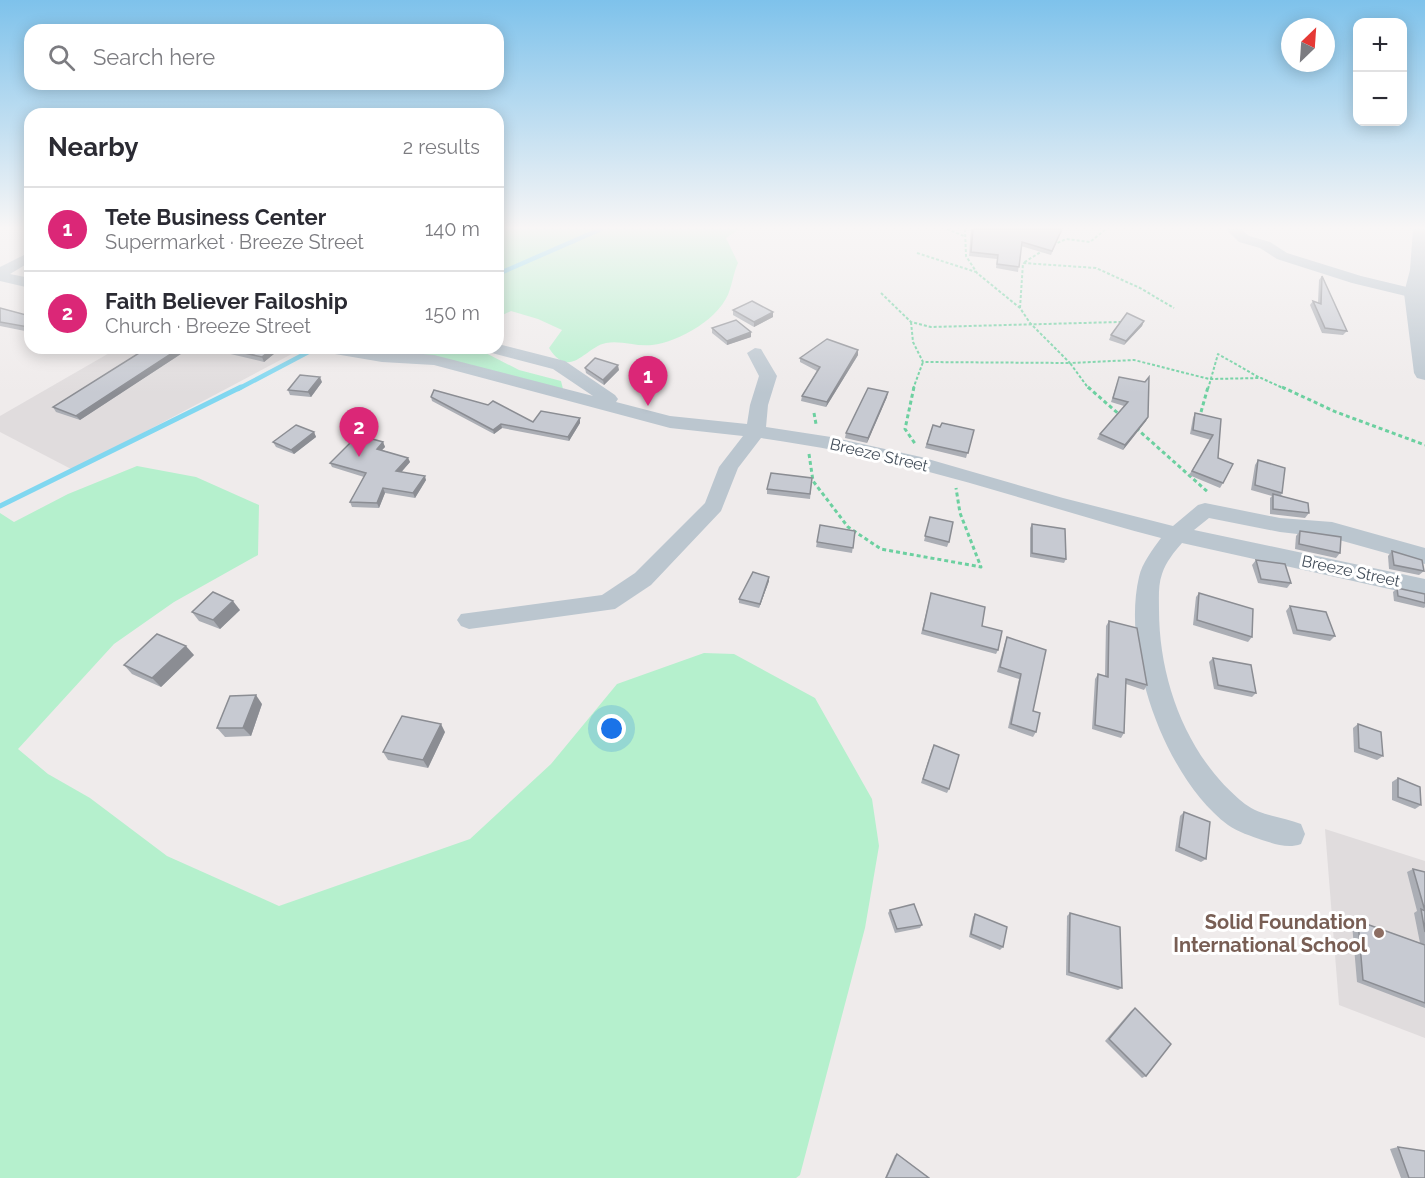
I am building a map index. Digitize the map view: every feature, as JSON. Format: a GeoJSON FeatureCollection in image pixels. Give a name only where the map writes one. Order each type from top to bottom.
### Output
{"type":"FeatureCollection","features":[{"type":"Feature","properties":{"kind":"street"},"geometry":{"type":"LineString","coordinates":[[1374,284],[1413,293]]}},
{"type":"Feature","properties":{"kind":"street"},"geometry":{"type":"LineString","coordinates":[[1415,284],[1413,293],[1425,372]]}},
{"type":"Feature","properties":{"kind":"street"},"geometry":{"type":"LineString","coordinates":[[504,351],[559,366],[599,394],[641,415]]}},
{"type":"Feature","properties":{"kind":"street"},"geometry":{"type":"LineString","coordinates":[[469,620],[607,603],[643,579],[714,506],[729,466],[756,430],[759,405],[768,376],[755,353]]}},
{"type":"Feature","properties":{"kind":"street","name":"Breeze Street"},"geometry":{"type":"LineString","coordinates":[[376,354],[434,360],[670,422],[756,430],[921,463],[954,475],[1175,534],[1425,588]]}},
{"type":"Feature","properties":{"kind":"street"},"geometry":{"type":"LineString","coordinates":[[1291,834],[1237,815],[1196,773],[1170,723],[1156,681],[1147,617],[1151,572],[1175,534],[1205,510],[1280,525],[1332,530],[1425,556]]}},
{"type":"Feature","properties":{"kind":"path"},"geometry":{"type":"LineString","coordinates":[[990,284],[1020,308],[1030,323],[1070,363],[1090,390],[1124,418]]}},
{"type":"Feature","properties":{"kind":"path"},"geometry":{"type":"LineString","coordinates":[[1020,308],[1022,284]]}},
{"type":"Feature","properties":{"kind":"path"},"geometry":{"type":"LineString","coordinates":[[1131,284],[1174,308]]}},
{"type":"Feature","properties":{"kind":"path"},"geometry":{"type":"LineString","coordinates":[[881,293],[910,322],[931,327],[1120,322]]}},
{"type":"Feature","properties":{"kind":"path"},"geometry":{"type":"LineString","coordinates":[[910,322],[913,342],[923,362],[909,401],[905,429],[921,452]]}},
{"type":"Feature","properties":{"kind":"path"},"geometry":{"type":"LineString","coordinates":[[1201,412],[1218,354],[1261,378],[1336,412],[1425,445]]}},
{"type":"Feature","properties":{"kind":"path"},"geometry":{"type":"LineString","coordinates":[[923,362],[1070,363],[1134,360],[1209,379],[1261,378]]}},
{"type":"Feature","properties":{"kind":"path"},"geometry":{"type":"LineString","coordinates":[[1131,424],[1193,481],[1238,515]]}},
{"type":"Feature","properties":{"kind":"path"},"geometry":{"type":"LineString","coordinates":[[806,439],[813,481],[848,527],[881,549],[981,567],[960,513],[954,475]]}},
{"type":"Feature","properties":{"kind":"shaded area"},"geometry":{"type":"Polygon","coordinates":[[[108,354],[292,354],[73,470],[0,432],[0,416],[108,354]]]}},
{"type":"Feature","properties":{"kind":"shaded area","name":"Solid Foundation International School"},"geometry":{"type":"Polygon","coordinates":[[[1325,829],[1425,861],[1425,1038],[1339,1005],[1325,829]]]}},
{"type":"Feature","properties":{"kind":"green space"},"geometry":{"type":"Polygon","coordinates":[[[504,284],[731,284],[718,310],[686,334],[652,345],[606,343],[571,362],[564,362],[549,348],[562,330],[538,319],[511,311],[504,314],[504,284]]]}},
{"type":"Feature","properties":{"kind":"green space"},"geometry":{"type":"Polygon","coordinates":[[[389,354],[488,354],[519,370],[561,381],[563,389],[389,354]]]}},
{"type":"Feature","properties":{"kind":"green space"},"geometry":{"type":"Polygon","coordinates":[[[137,466],[196,477],[259,505],[258,555],[174,602],[114,644],[18,749],[48,774],[90,798],[167,856],[279,906],[470,839],[551,764],[617,684],[704,653],[734,654],[815,698],[872,799],[879,846],[865,928],[800,1175],[796,1178],[0,1178],[0,513],[14,522],[68,494],[137,466]]]}},
{"type":"Feature","properties":{"kind":"building"},"geometry":{"type":"Polygon","coordinates":[[[1322,284],[1326,284],[1347,331],[1325,328],[1313,301],[1321,304],[1322,284]]]}},
{"type":"Feature","properties":{"kind":"building"},"geometry":{"type":"Polygon","coordinates":[[[752,301],[773,312],[754,322],[733,310],[752,301]]]}},
{"type":"Feature","properties":{"kind":"building"},"geometry":{"type":"Polygon","coordinates":[[[0,308],[24,314],[24,326],[0,322],[0,308]]]}},
{"type":"Feature","properties":{"kind":"building"},"geometry":{"type":"Polygon","coordinates":[[[1127,313],[1144,321],[1126,341],[1111,335],[1127,313]]]}},
{"type":"Feature","properties":{"kind":"building"},"geometry":{"type":"Polygon","coordinates":[[[736,320],[751,332],[727,341],[712,328],[736,320]]]}},
{"type":"Feature","properties":{"kind":"building"},"geometry":{"type":"Polygon","coordinates":[[[827,339],[858,350],[827,402],[802,396],[820,367],[800,358],[827,339]]]}},
{"type":"Feature","properties":{"kind":"building"},"geometry":{"type":"Polygon","coordinates":[[[137,354],[171,354],[76,416],[53,407],[137,354]]]}},
{"type":"Feature","properties":{"kind":"building"},"geometry":{"type":"Polygon","coordinates":[[[249,354],[266,354],[262,357],[249,354]]]}},
{"type":"Feature","properties":{"kind":"building"},"geometry":{"type":"Polygon","coordinates":[[[595,358],[618,365],[603,380],[585,368],[595,358]]]}},
{"type":"Feature","properties":{"kind":"building"},"geometry":{"type":"Polygon","coordinates":[[[300,375],[320,377],[308,392],[288,390],[300,375]]]}},
{"type":"Feature","properties":{"kind":"building"},"geometry":{"type":"Polygon","coordinates":[[[1119,377],[1145,382],[1149,377],[1148,417],[1125,445],[1100,434],[1128,402],[1113,398],[1119,377]]]}},
{"type":"Feature","properties":{"kind":"building"},"geometry":{"type":"Polygon","coordinates":[[[868,388],[888,392],[868,438],[846,433],[868,388]]]}},
{"type":"Feature","properties":{"kind":"building"},"geometry":{"type":"Polygon","coordinates":[[[434,390],[488,405],[493,401],[533,422],[541,411],[580,418],[568,437],[501,424],[493,430],[431,397],[434,390]]]}},
{"type":"Feature","properties":{"kind":"building"},"geometry":{"type":"Polygon","coordinates":[[[1195,413],[1221,419],[1218,458],[1233,464],[1223,483],[1192,471],[1213,435],[1193,430],[1195,413]]]}},
{"type":"Feature","properties":{"kind":"building"},"geometry":{"type":"Polygon","coordinates":[[[942,423],[974,430],[968,453],[927,444],[933,425],[940,427],[942,423]]]}},
{"type":"Feature","properties":{"kind":"building"},"geometry":{"type":"Polygon","coordinates":[[[296,425],[314,432],[291,450],[273,442],[296,425]]]}},
{"type":"Feature","properties":{"kind":"building"},"geometry":{"type":"Polygon","coordinates":[[[358,435],[383,442],[377,449],[408,458],[396,471],[425,476],[413,493],[383,488],[377,503],[350,502],[366,473],[330,463],[358,435]]]}},
{"type":"Feature","properties":{"kind":"building"},"geometry":{"type":"Polygon","coordinates":[[[1258,460],[1285,468],[1282,493],[1255,485],[1258,460]]]}},
{"type":"Feature","properties":{"kind":"building"},"geometry":{"type":"Polygon","coordinates":[[[771,473],[812,478],[810,494],[767,489],[771,473]]]}},
{"type":"Feature","properties":{"kind":"building"},"geometry":{"type":"Polygon","coordinates":[[[1273,494],[1308,503],[1309,513],[1273,509],[1273,494]]]}},
{"type":"Feature","properties":{"kind":"building"},"geometry":{"type":"Polygon","coordinates":[[[930,517],[953,522],[949,542],[925,536],[930,517]]]}},
{"type":"Feature","properties":{"kind":"building"},"geometry":{"type":"Polygon","coordinates":[[[1032,524],[1065,529],[1066,559],[1032,553],[1032,524]]]}},
{"type":"Feature","properties":{"kind":"building"},"geometry":{"type":"Polygon","coordinates":[[[820,525],[855,531],[853,548],[817,542],[820,525]]]}},
{"type":"Feature","properties":{"kind":"building"},"geometry":{"type":"Polygon","coordinates":[[[1300,531],[1341,537],[1340,553],[1299,544],[1300,531]]]}},
{"type":"Feature","properties":{"kind":"building"},"geometry":{"type":"Polygon","coordinates":[[[1392,551],[1422,560],[1424,571],[1394,565],[1392,551]]]}},
{"type":"Feature","properties":{"kind":"building"},"geometry":{"type":"Polygon","coordinates":[[[1256,560],[1285,564],[1291,583],[1261,579],[1256,560]]]}},
{"type":"Feature","properties":{"kind":"building"},"geometry":{"type":"Polygon","coordinates":[[[753,572],[769,577],[760,604],[739,599],[753,572]]]}},
{"type":"Feature","properties":{"kind":"building"},"geometry":{"type":"Polygon","coordinates":[[[1397,588],[1425,594],[1425,603],[1398,596],[1397,588]]]}},
{"type":"Feature","properties":{"kind":"building"},"geometry":{"type":"Polygon","coordinates":[[[213,592],[233,601],[213,620],[192,612],[213,592]]]}},
{"type":"Feature","properties":{"kind":"building"},"geometry":{"type":"Polygon","coordinates":[[[931,593],[985,607],[982,626],[1002,631],[998,650],[923,630],[931,593]]]}},
{"type":"Feature","properties":{"kind":"building"},"geometry":{"type":"Polygon","coordinates":[[[1199,593],[1253,609],[1252,637],[1197,620],[1199,593]]]}},
{"type":"Feature","properties":{"kind":"building"},"geometry":{"type":"Polygon","coordinates":[[[1290,606],[1326,612],[1335,636],[1297,630],[1290,606]]]}},
{"type":"Feature","properties":{"kind":"building"},"geometry":{"type":"Polygon","coordinates":[[[1109,621],[1137,628],[1147,685],[1126,679],[1124,733],[1095,725],[1098,674],[1108,677],[1109,621]]]}},
{"type":"Feature","properties":{"kind":"building"},"geometry":{"type":"Polygon","coordinates":[[[157,634],[186,646],[152,678],[124,665],[157,634]]]}},
{"type":"Feature","properties":{"kind":"building"},"geometry":{"type":"Polygon","coordinates":[[[1007,637],[1046,650],[1033,711],[1040,713],[1036,732],[1011,724],[1021,674],[1000,667],[1007,637]]]}},
{"type":"Feature","properties":{"kind":"building"},"geometry":{"type":"Polygon","coordinates":[[[1213,658],[1251,665],[1256,693],[1218,685],[1213,658]]]}},
{"type":"Feature","properties":{"kind":"building"},"geometry":{"type":"Polygon","coordinates":[[[256,695],[243,728],[217,728],[230,696],[256,695]]]}},
{"type":"Feature","properties":{"kind":"building"},"geometry":{"type":"Polygon","coordinates":[[[402,716],[441,724],[423,760],[383,752],[402,716]]]}},
{"type":"Feature","properties":{"kind":"building"},"geometry":{"type":"Polygon","coordinates":[[[1358,724],[1381,732],[1383,756],[1359,748],[1358,724]]]}},
{"type":"Feature","properties":{"kind":"building"},"geometry":{"type":"Polygon","coordinates":[[[934,745],[959,755],[949,789],[923,779],[934,745]]]}},
{"type":"Feature","properties":{"kind":"building"},"geometry":{"type":"Polygon","coordinates":[[[1398,778],[1420,787],[1421,805],[1398,797],[1398,778]]]}},
{"type":"Feature","properties":{"kind":"building"},"geometry":{"type":"Polygon","coordinates":[[[1184,812],[1210,822],[1206,859],[1179,847],[1184,812]]]}},
{"type":"Feature","properties":{"kind":"building"},"geometry":{"type":"Polygon","coordinates":[[[1413,869],[1425,872],[1425,911],[1413,869]]]}},
{"type":"Feature","properties":{"kind":"building"},"geometry":{"type":"Polygon","coordinates":[[[914,904],[922,925],[897,929],[890,910],[914,904]]]}},
{"type":"Feature","properties":{"kind":"building"},"geometry":{"type":"Polygon","coordinates":[[[1421,909],[1425,911],[1425,932],[1421,909]]]}},
{"type":"Feature","properties":{"kind":"building"},"geometry":{"type":"Polygon","coordinates":[[[1070,913],[1120,927],[1122,988],[1069,972],[1070,913]]]}},
{"type":"Feature","properties":{"kind":"building"},"geometry":{"type":"Polygon","coordinates":[[[975,914],[1007,927],[1003,947],[971,934],[975,914]]]}},
{"type":"Feature","properties":{"kind":"building"},"geometry":{"type":"Polygon","coordinates":[[[1358,921],[1425,945],[1425,1003],[1363,980],[1358,921]]]}},
{"type":"Feature","properties":{"kind":"building"},"geometry":{"type":"Polygon","coordinates":[[[1135,1008],[1171,1044],[1146,1076],[1109,1039],[1135,1008]]]}},
{"type":"Feature","properties":{"kind":"building"},"geometry":{"type":"Polygon","coordinates":[[[1398,1147],[1425,1151],[1425,1178],[1409,1178],[1398,1147]]]}},
{"type":"Feature","properties":{"kind":"building"},"geometry":{"type":"Polygon","coordinates":[[[897,1154],[929,1178],[886,1178],[897,1154]]]}},
{"type":"Feature","properties":{"kind":"waterway"},"geometry":{"type":"LineString","coordinates":[[238,389],[305,354]]}},
{"type":"Feature","properties":{"kind":"waterway"},"geometry":{"type":"LineString","coordinates":[[0,506],[241,387]]}},
{"type":"Feature","properties":{"kind":"place","name":"Tete Business Center"},"geometry":{"type":"Point","coordinates":[648,406]}},
{"type":"Feature","properties":{"kind":"place","name":"Faith Believer Failoship"},"geometry":{"type":"Point","coordinates":[359,457]}},
{"type":"Feature","properties":{"kind":"place","name":"Solid Foundation International School"},"geometry":{"type":"Point","coordinates":[1379,933]}}]}
